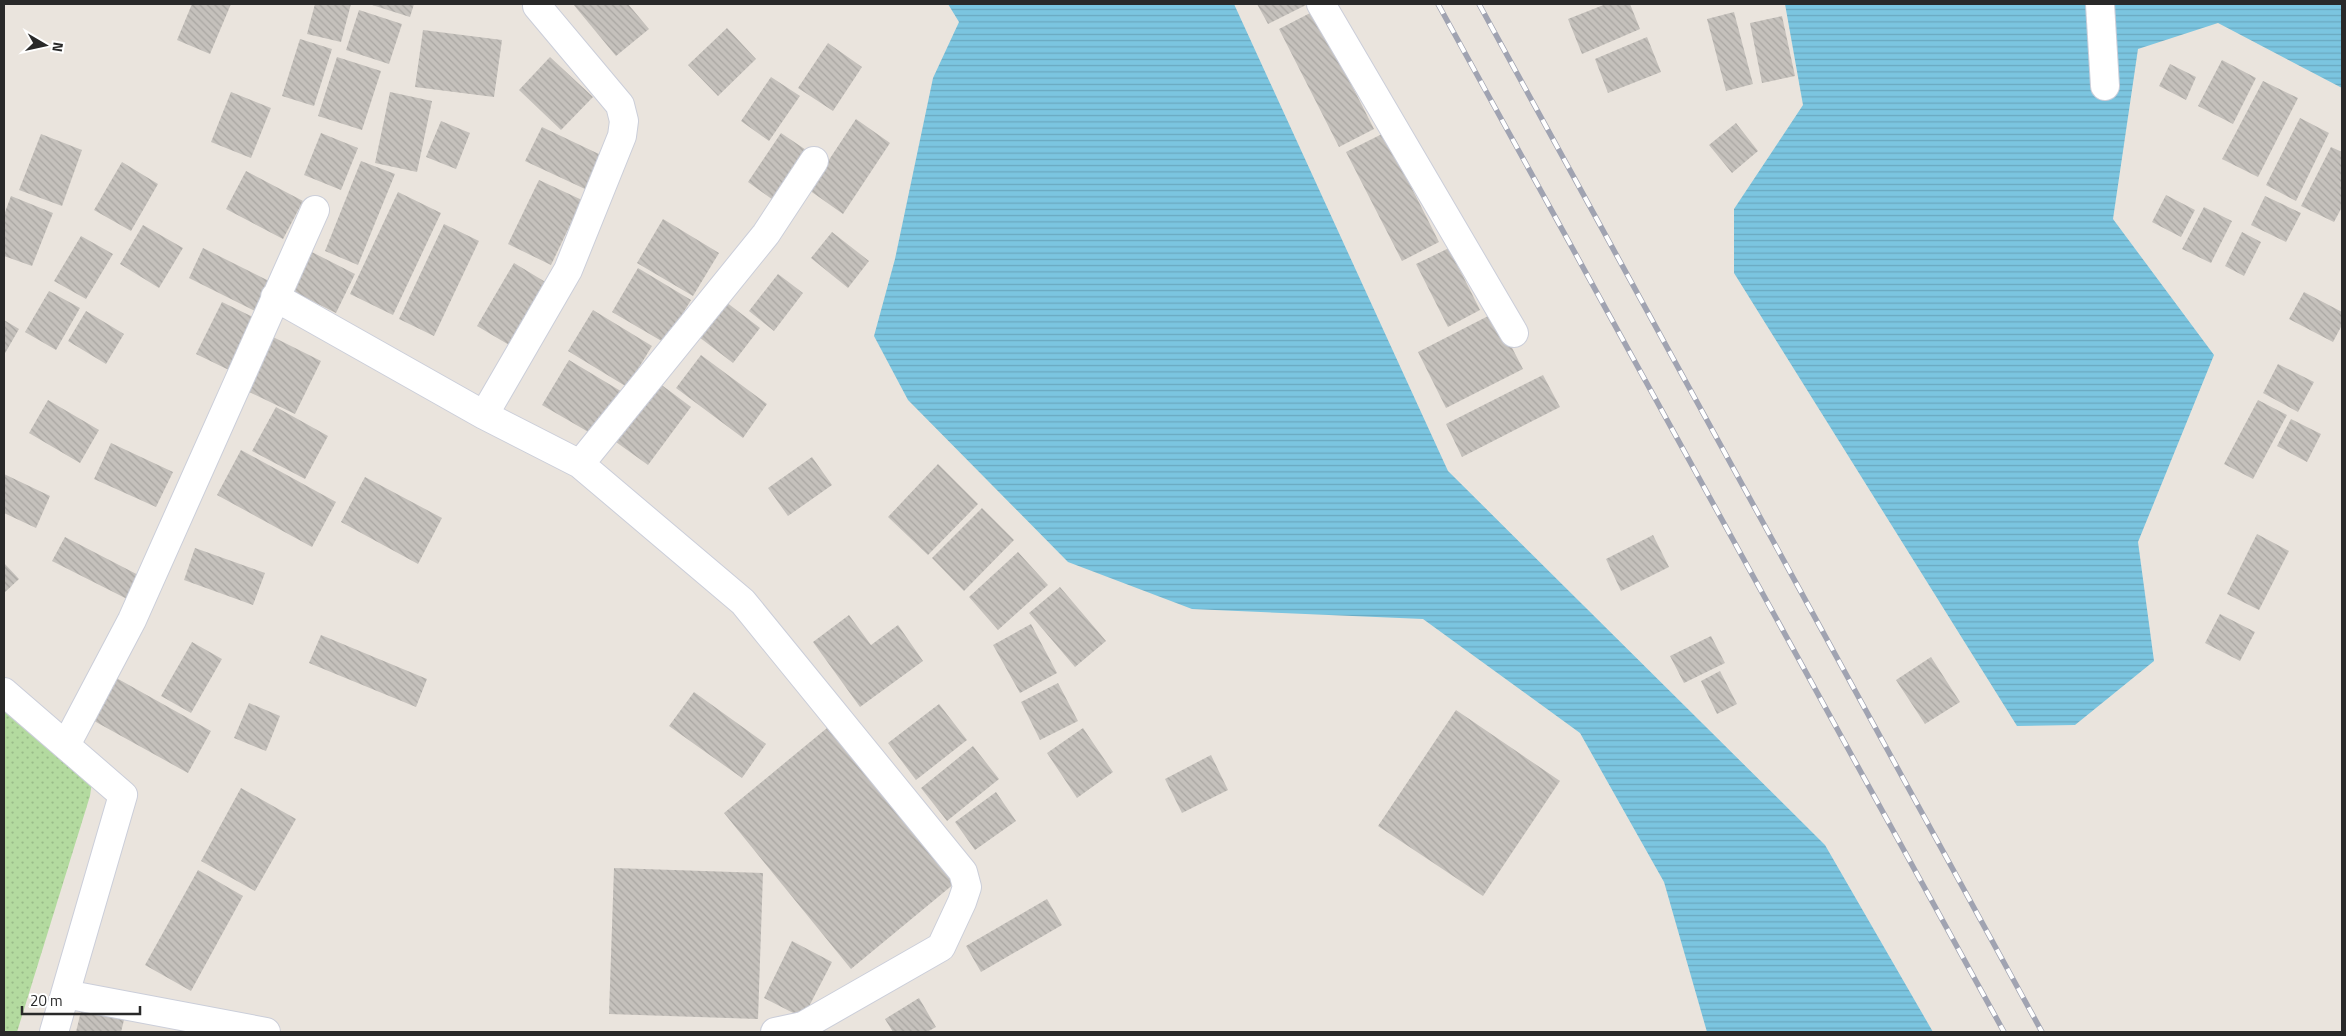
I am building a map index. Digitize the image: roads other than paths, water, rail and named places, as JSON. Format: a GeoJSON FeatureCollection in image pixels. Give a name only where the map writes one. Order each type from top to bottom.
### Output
{"type":"FeatureCollection","features":[{"type":"Feature","properties":{"kind":"street"},"geometry":{"type":"LineString","coordinates":[[484,415],[568,270],[622,136],[624,121],[620,105],[537,6],[539,4]]}},
{"type":"Feature","properties":{"kind":"street"},"geometry":{"type":"LineString","coordinates":[[1322,4],[1514,333]]}},
{"type":"Feature","properties":{"kind":"street"},"geometry":{"type":"LineString","coordinates":[[2100,4],[2105,86]]}},
{"type":"Feature","properties":{"kind":"street"},"geometry":{"type":"LineString","coordinates":[[580,464],[766,234],[814,161]]}},
{"type":"Feature","properties":{"kind":"street"},"geometry":{"type":"LineString","coordinates":[[66,745],[132,620],[315,210]]}},
{"type":"Feature","properties":{"kind":"street"},"geometry":{"type":"LineString","coordinates":[[275,297],[484,415],[580,464],[743,602],[963,872],[967,887],[941,947],[803,1026],[775,1032]]}},
{"type":"Feature","properties":{"kind":"street"},"geometry":{"type":"LineString","coordinates":[[4,692],[123,796],[54,1032]]}},
{"type":"Feature","properties":{"kind":"street"},"geometry":{"type":"LineString","coordinates":[[65,994],[266,1032]]}},
{"type":"Feature","properties":{"kind":"water"},"geometry":{"type":"Polygon","coordinates":[[[948,4],[1234,4],[1448,471],[1825,845],[1933,1032],[1707,1032],[1664,882],[1580,733],[1423,619],[1192,609],[1068,562],[908,400],[874,336],[895,259],[933,78],[959,22],[948,4]]]}},
{"type":"Feature","properties":{"kind":"water"},"geometry":{"type":"Polygon","coordinates":[[[1785,4],[2342,4],[2342,88],[2218,23],[2138,49],[2113,219],[2214,355],[2138,542],[2154,661],[2075,725],[2017,726],[1734,273],[1734,209],[1803,105],[1785,4]]]}},
{"type":"Feature","properties":{"kind":"railway"},"geometry":{"type":"LineString","coordinates":[[1438,4],[2004,1032]]}},
{"type":"Feature","properties":{"kind":"railway"},"geometry":{"type":"LineString","coordinates":[[1479,4],[2042,1032]]}}]}
